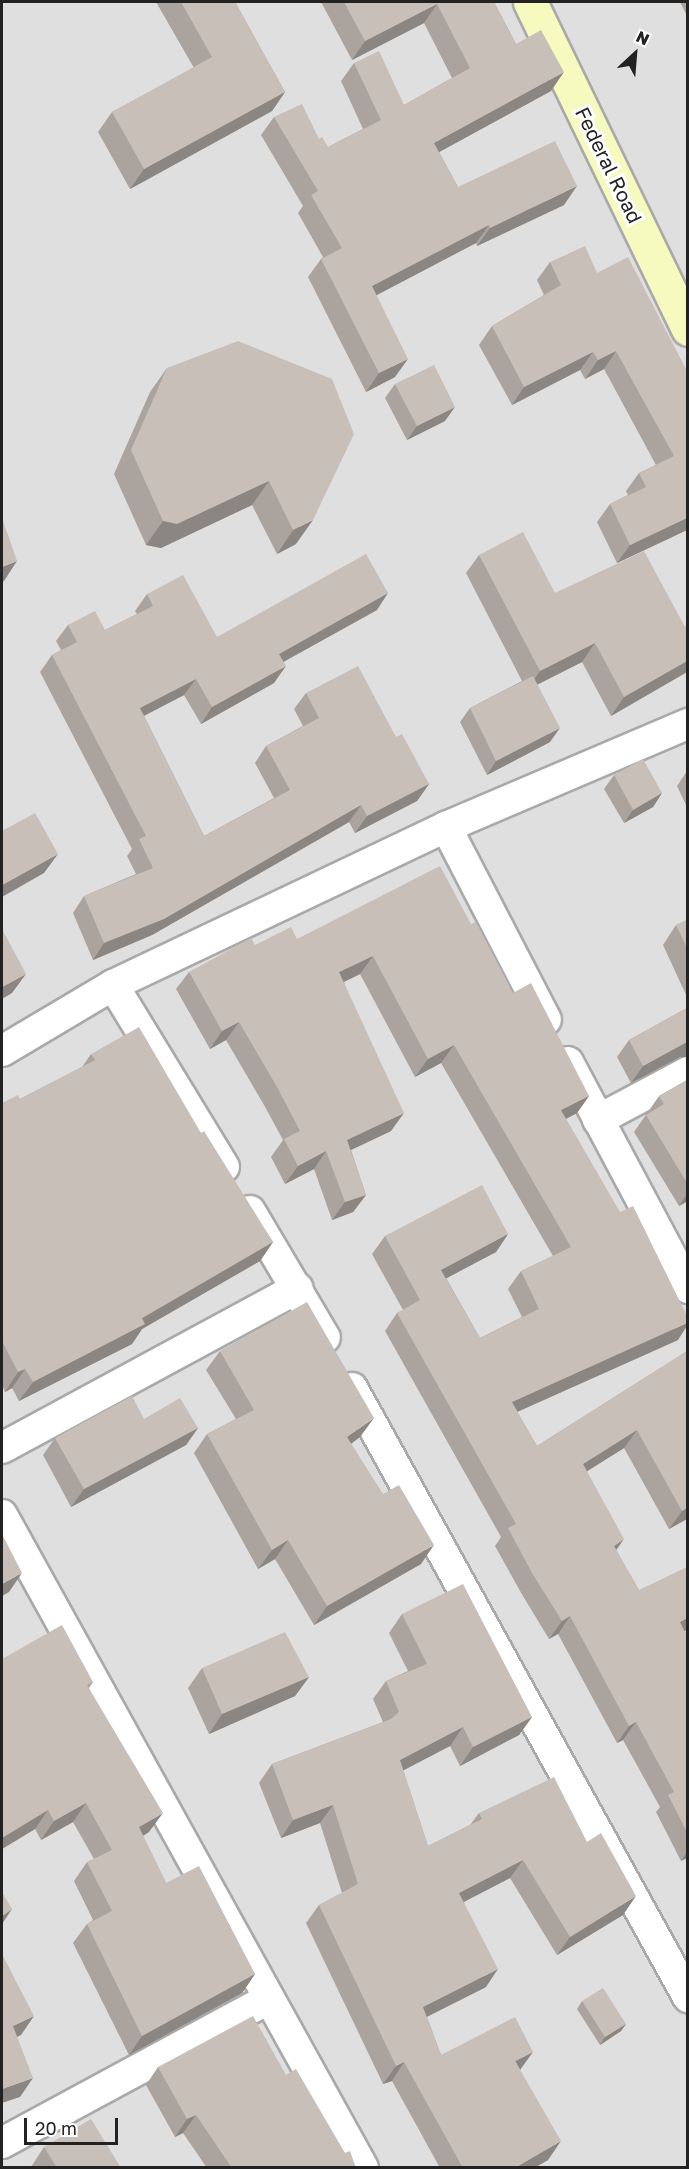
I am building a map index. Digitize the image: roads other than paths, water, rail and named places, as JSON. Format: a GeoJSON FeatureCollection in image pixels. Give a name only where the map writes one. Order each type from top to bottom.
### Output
{"type":"FeatureCollection","features":[{"type":"Feature","properties":{"kind":"street","name":"Federal Road"},"geometry":{"type":"LineString","coordinates":[[530,2],[687,329]]}},
{"type":"Feature","properties":{"kind":"street"},"geometry":{"type":"LineString","coordinates":[[2,1051],[113,985],[446,827],[687,724]]}},
{"type":"Feature","properties":{"kind":"street"},"geometry":{"type":"LineString","coordinates":[[446,827],[687,1288]]}},
{"type":"Feature","properties":{"kind":"street"},"geometry":{"type":"LineString","coordinates":[[113,985],[297,1288],[687,1997]]}},
{"type":"Feature","properties":{"kind":"street"},"geometry":{"type":"LineString","coordinates":[[598,1120],[687,1072]]}},
{"type":"Feature","properties":{"kind":"street"},"geometry":{"type":"LineString","coordinates":[[2,1448],[297,1288]]}},
{"type":"Feature","properties":{"kind":"street"},"geometry":{"type":"LineString","coordinates":[[2,1515],[363,2168]]}},
{"type":"Feature","properties":{"kind":"street"},"geometry":{"type":"LineString","coordinates":[[2,2143],[268,1999]]}}]}
